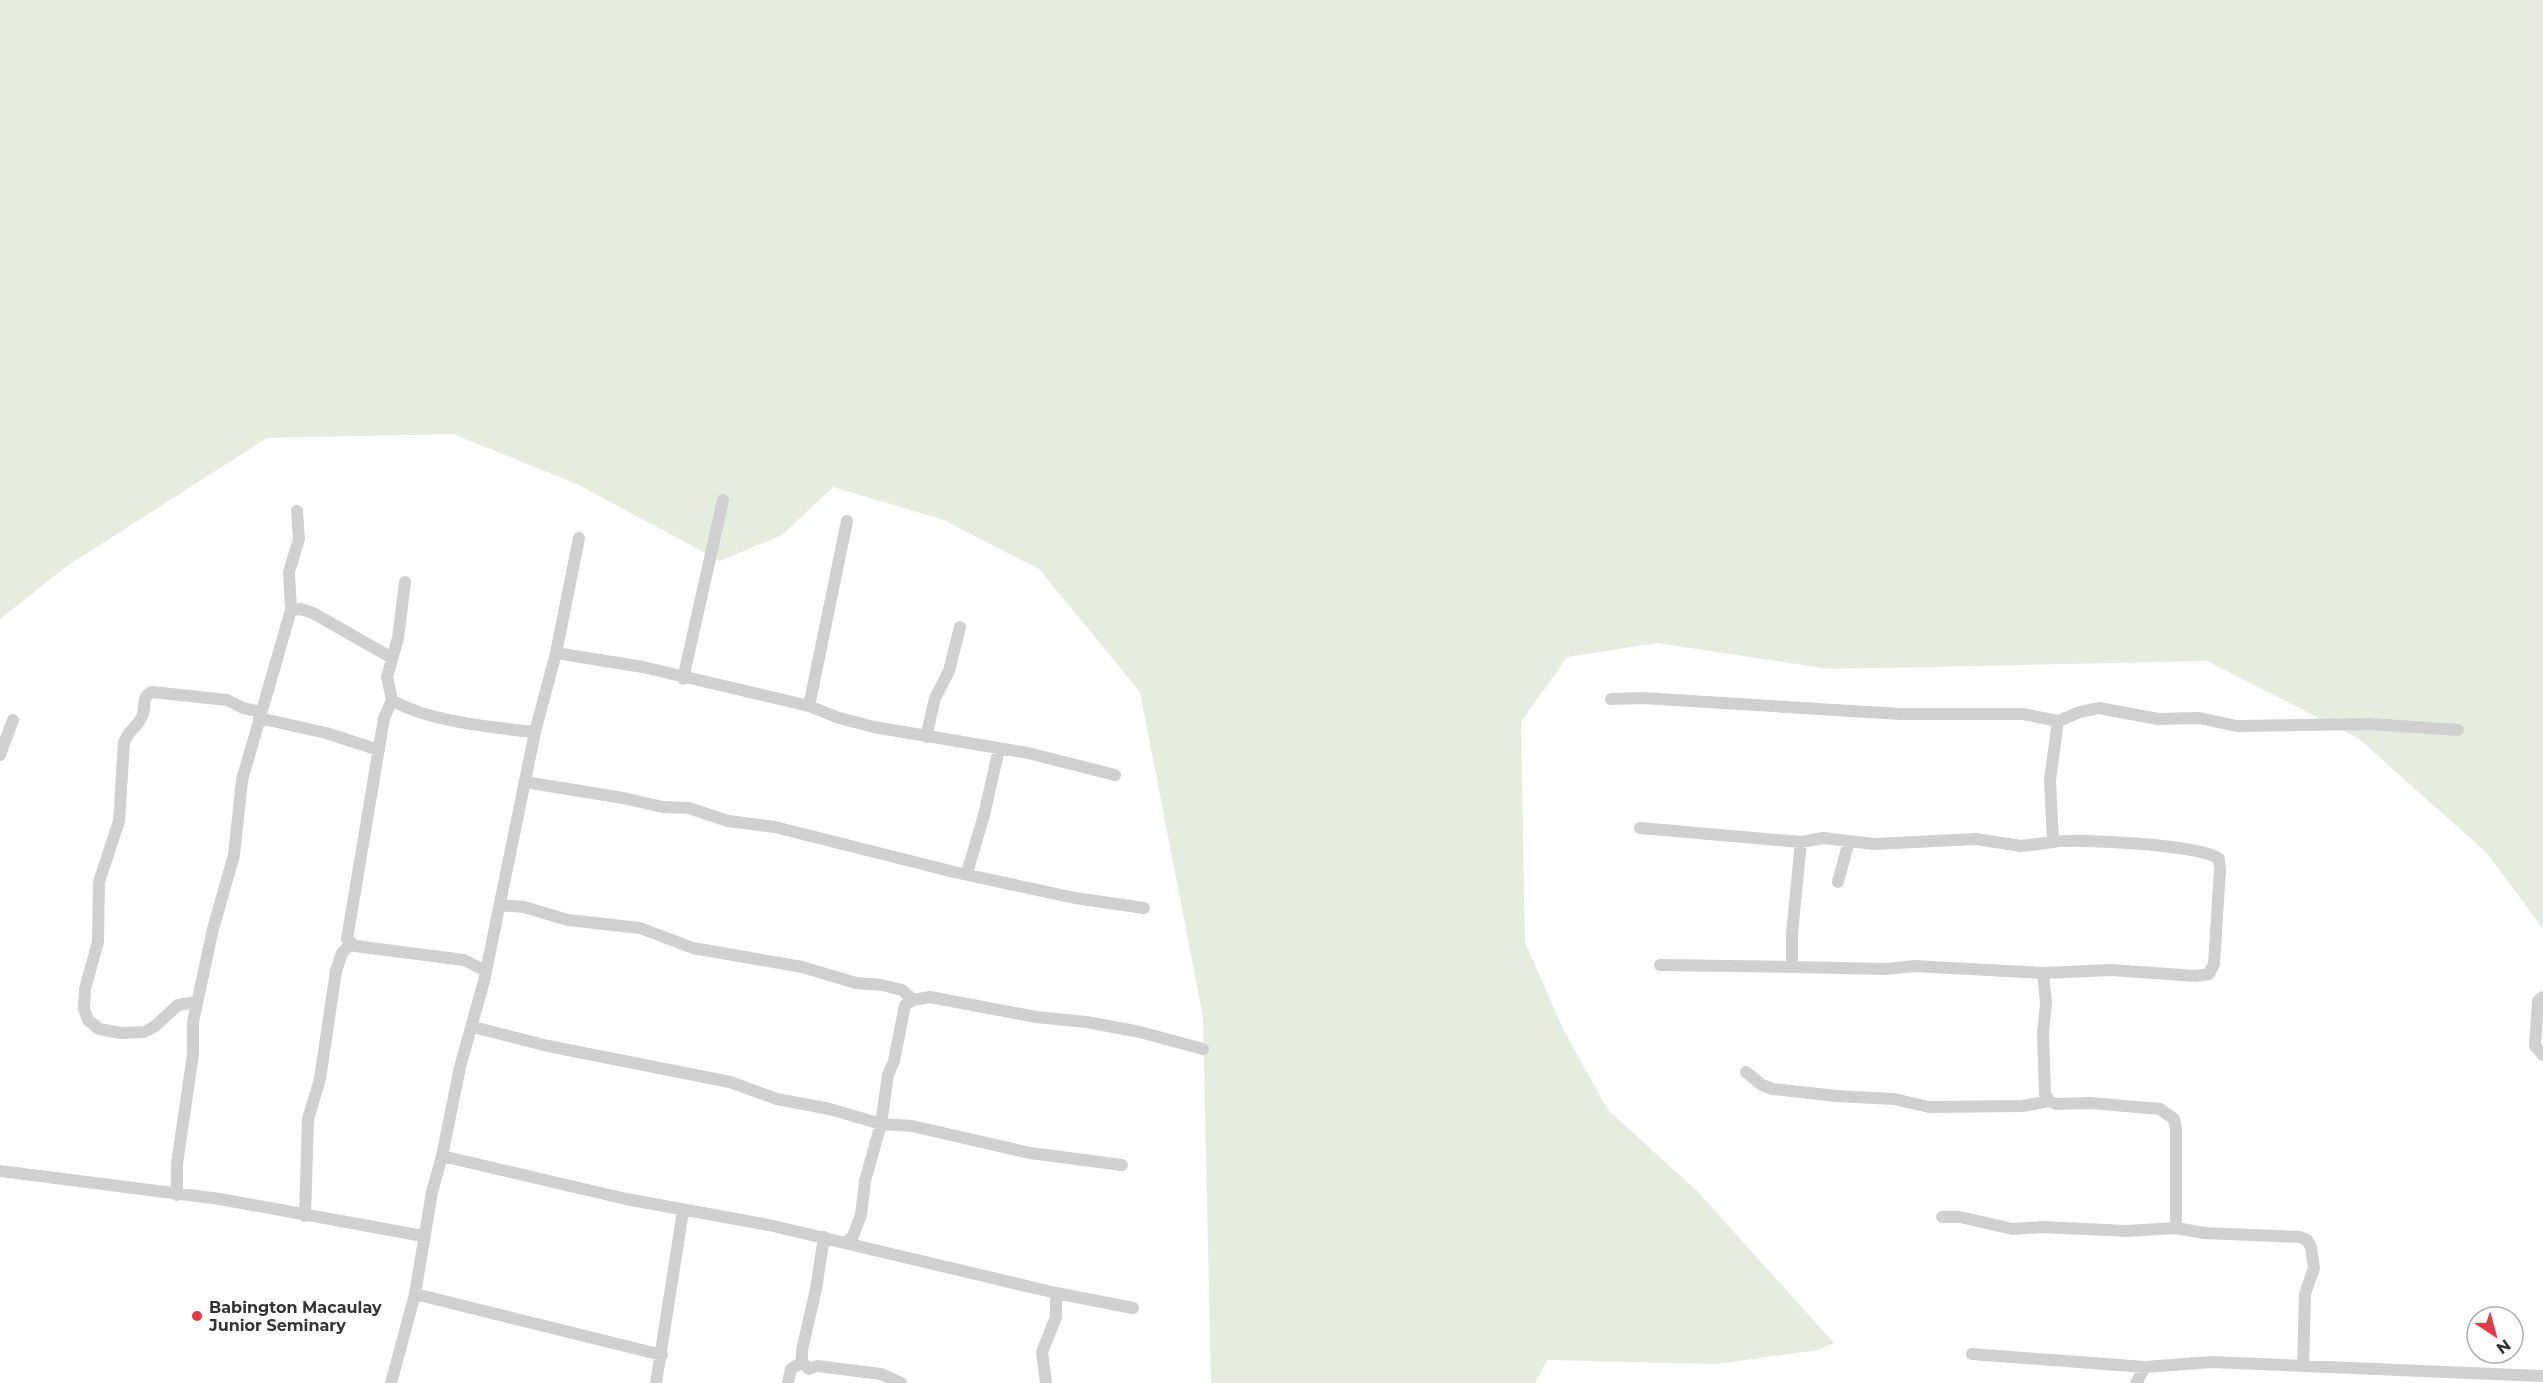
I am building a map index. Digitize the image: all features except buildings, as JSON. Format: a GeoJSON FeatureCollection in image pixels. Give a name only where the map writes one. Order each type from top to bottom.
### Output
{"type":"FeatureCollection","features":[{"type":"Feature","properties":{"kind":"street"},"geometry":{"type":"LineString","coordinates":[[683,678],[723,500]]}},
{"type":"Feature","properties":{"kind":"street"},"geometry":{"type":"LineString","coordinates":[[177,1195],[177,1164],[188,1092],[197,1002],[213,929],[234,855],[242,780],[291,610],[289,572],[299,539],[297,511]]}},
{"type":"Feature","properties":{"kind":"street"},"geometry":{"type":"LineString","coordinates":[[809,706],[847,521]]}},
{"type":"Feature","properties":{"kind":"street"},"geometry":{"type":"LineString","coordinates":[[391,1383],[415,1294],[423,1236],[460,1067],[473,1028],[486,971],[535,732],[556,653],[579,538]]}},
{"type":"Feature","properties":{"kind":"street"},"geometry":{"type":"LineString","coordinates":[[351,944],[347,933],[384,718],[392,700],[387,678],[398,638],[405,582]]}},
{"type":"Feature","properties":{"kind":"street"},"geometry":{"type":"LineString","coordinates":[[291,610],[300,609],[313,613],[392,658]]}},
{"type":"Feature","properties":{"kind":"street"},"geometry":{"type":"LineString","coordinates":[[926,737],[935,698],[950,671],[960,627]]}},
{"type":"Feature","properties":{"kind":"street"},"geometry":{"type":"LineString","coordinates":[[556,653],[643,667],[809,706],[839,718],[926,737],[1028,753],[1115,775]]}},
{"type":"Feature","properties":{"kind":"street"},"geometry":{"type":"LineString","coordinates":[[197,1002],[178,1005],[154,1027],[144,1032],[121,1033],[99,1029],[88,1020],[84,1009],[85,989],[99,942],[99,882],[119,821],[123,742],[126,733],[140,721],[147,695],[152,692],[227,700],[260,715],[379,750]]}},
{"type":"Feature","properties":{"kind":"street"},"geometry":{"type":"LineString","coordinates":[[1611,699],[1642,698],[1899,714],[2023,714],[2058,721],[2080,712],[2099,708],[2158,719],[2199,718],[2237,726],[2370,724],[2458,730]]}},
{"type":"Feature","properties":{"kind":"street"},"geometry":{"type":"LineString","coordinates":[[392,700],[404,707],[470,723],[535,732]]}},
{"type":"Feature","properties":{"kind":"street"},"geometry":{"type":"LineString","coordinates":[[0,755],[12,720]]}},
{"type":"Feature","properties":{"kind":"street"},"geometry":{"type":"LineString","coordinates":[[2053,842],[2050,780],[2058,721]]}},
{"type":"Feature","properties":{"kind":"street"},"geometry":{"type":"LineString","coordinates":[[967,873],[984,815],[999,749]]}},
{"type":"Feature","properties":{"kind":"street"},"geometry":{"type":"LineString","coordinates":[[525,782],[663,807],[689,808],[728,820],[775,827],[954,872],[1075,898],[1144,908]]}},
{"type":"Feature","properties":{"kind":"street"},"geometry":{"type":"LineString","coordinates":[[1640,828],[1801,842],[1823,838],[1849,842],[1911,843],[1976,839],[2021,846],[2053,842],[2152,845],[2194,849],[2214,854],[2219,859],[2214,964],[2210,974],[2196,976],[2111,970],[2043,972],[1914,966],[1887,969],[1660,965]]}},
{"type":"Feature","properties":{"kind":"street"},"geometry":{"type":"LineString","coordinates":[[1792,967],[1792,933],[1801,842]]}},
{"type":"Feature","properties":{"kind":"street"},"geometry":{"type":"LineString","coordinates":[[1838,882],[1849,842]]}},
{"type":"Feature","properties":{"kind":"street"},"geometry":{"type":"LineString","coordinates":[[500,905],[524,907],[568,920],[640,928],[693,948],[802,967],[856,983],[882,985],[902,990],[913,1000]]}},
{"type":"Feature","properties":{"kind":"street"},"geometry":{"type":"LineString","coordinates":[[351,944],[464,960],[486,971]]}},
{"type":"Feature","properties":{"kind":"street"},"geometry":{"type":"LineString","coordinates":[[305,1216],[308,1119],[320,1079],[336,971],[342,953],[351,944]]}},
{"type":"Feature","properties":{"kind":"street"},"geometry":{"type":"LineString","coordinates":[[2043,972],[2046,1003],[2043,1081],[2049,1101]]}},
{"type":"Feature","properties":{"kind":"street"},"geometry":{"type":"LineString","coordinates":[[847,1242],[858,1226],[865,1181],[881,1124],[888,1075],[894,1061],[905,1005],[913,1000],[930,997],[1036,1017],[1087,1022],[1140,1032],[1203,1050]]}},
{"type":"Feature","properties":{"kind":"street"},"geometry":{"type":"LineString","coordinates":[[2543,997],[2538,1000],[2535,1046],[2543,1055]]}},
{"type":"Feature","properties":{"kind":"street"},"geometry":{"type":"LineString","coordinates":[[473,1028],[548,1046],[730,1082],[777,1099],[830,1109],[881,1124],[912,1126],[1030,1153],[1122,1165]]}},
{"type":"Feature","properties":{"kind":"street"},"geometry":{"type":"LineString","coordinates":[[1746,1072],[1762,1085],[1773,1089],[1894,1099],[1929,1107],[2023,1106],[2049,1101],[2056,1104],[2090,1103],[2167,1112],[2174,1119],[2176,1129],[2176,1228]]}},
{"type":"Feature","properties":{"kind":"street"},"geometry":{"type":"LineString","coordinates":[[442,1156],[626,1199],[657,1203],[683,1211],[847,1242],[1056,1293],[1133,1308]]}},
{"type":"Feature","properties":{"kind":"street"},"geometry":{"type":"LineString","coordinates":[[0,1171],[219,1199],[423,1236]]}},
{"type":"Feature","properties":{"kind":"street"},"geometry":{"type":"LineString","coordinates":[[656,1383],[683,1211]]}},
{"type":"Feature","properties":{"kind":"street"},"geometry":{"type":"LineString","coordinates":[[1942,1217],[1960,1217],[2012,1229],[2042,1227],[2127,1231],[2176,1228],[2204,1233],[2300,1237],[2307,1240],[2311,1247],[2314,1268],[2305,1294],[2303,1366]]}},
{"type":"Feature","properties":{"kind":"street"},"geometry":{"type":"LineString","coordinates":[[824,1237],[816,1289],[802,1350],[802,1362],[809,1369],[817,1365],[881,1374],[901,1383]]}},
{"type":"Feature","properties":{"kind":"street"},"geometry":{"type":"LineString","coordinates":[[1046,1383],[1042,1352],[1056,1317],[1056,1293]]}},
{"type":"Feature","properties":{"kind":"street"},"geometry":{"type":"LineString","coordinates":[[415,1294],[662,1355]]}},
{"type":"Feature","properties":{"kind":"street"},"geometry":{"type":"LineString","coordinates":[[1972,1354],[2145,1367],[2211,1362],[2540,1378]]}},
{"type":"Feature","properties":{"kind":"street"},"geometry":{"type":"LineString","coordinates":[[788,1383],[791,1369],[802,1362]]}},
{"type":"Feature","properties":{"kind":"street"},"geometry":{"type":"LineString","coordinates":[[2136,1383],[2145,1367]]}},
{"type":"Feature","properties":{"kind":"shaded area"},"geometry":{"type":"Polygon","coordinates":[[[0,0],[2543,0],[2543,929],[2487,853],[2358,738],[2207,661],[1829,669],[1657,643],[1567,657],[1521,722],[1525,942],[1563,1029],[1608,1110],[1697,1191],[1834,1343],[1818,1350],[1716,1364],[1547,1360],[1535,1383],[1211,1383],[1203,1017],[1140,692],[1039,569],[944,520],[833,487],[782,535],[720,561],[577,484],[453,434],[267,438],[67,566],[0,619],[0,0]]]}},
{"type":"Feature","properties":{"kind":"place","name":"Babington Macaulay Junior Seminary"},"geometry":{"type":"Point","coordinates":[197,1316]}}]}
